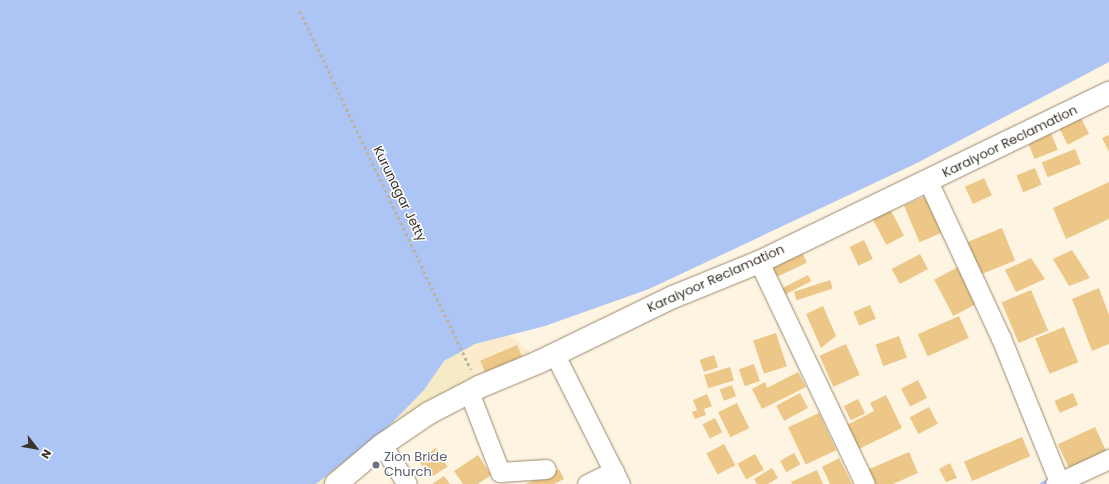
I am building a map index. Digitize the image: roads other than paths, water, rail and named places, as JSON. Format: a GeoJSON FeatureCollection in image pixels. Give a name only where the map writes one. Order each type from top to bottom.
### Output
{"type":"FeatureCollection","features":[{"type":"Feature","properties":{"kind":"main road","name":"Karaiyoor Reclamation"},"geometry":{"type":"LineString","coordinates":[[336,484],[382,445],[429,413],[474,390],[673,297],[759,262],[1109,93]]}},
{"type":"Feature","properties":{"kind":"street"},"geometry":{"type":"LineString","coordinates":[[928,181],[1001,338],[1058,483],[1109,459]]}},
{"type":"Feature","properties":{"kind":"street"},"geometry":{"type":"LineString","coordinates":[[759,262],[865,484]]}},
{"type":"Feature","properties":{"kind":"street"},"geometry":{"type":"LineString","coordinates":[[554,353],[617,478],[587,484]]}},
{"type":"Feature","properties":{"kind":"street"},"geometry":{"type":"LineString","coordinates":[[474,390],[500,472],[546,469]]}},
{"type":"Feature","properties":{"kind":"street"},"geometry":{"type":"LineString","coordinates":[[382,445],[406,484]]}},
{"type":"Feature","properties":{"kind":"water"},"geometry":{"type":"Polygon","coordinates":[[[0,0],[1109,0],[1109,62],[917,163],[649,289],[545,326],[475,344],[444,361],[424,390],[387,428],[316,484],[0,484],[0,0]]]}},
{"type":"Feature","properties":{"kind":"waterway"},"geometry":{"type":"LineString","coordinates":[[1042,484],[1052,479]]}},
{"type":"Feature","properties":{"kind":"place","name":"Zion Bride Church"},"geometry":{"type":"Point","coordinates":[376,465]}}]}
